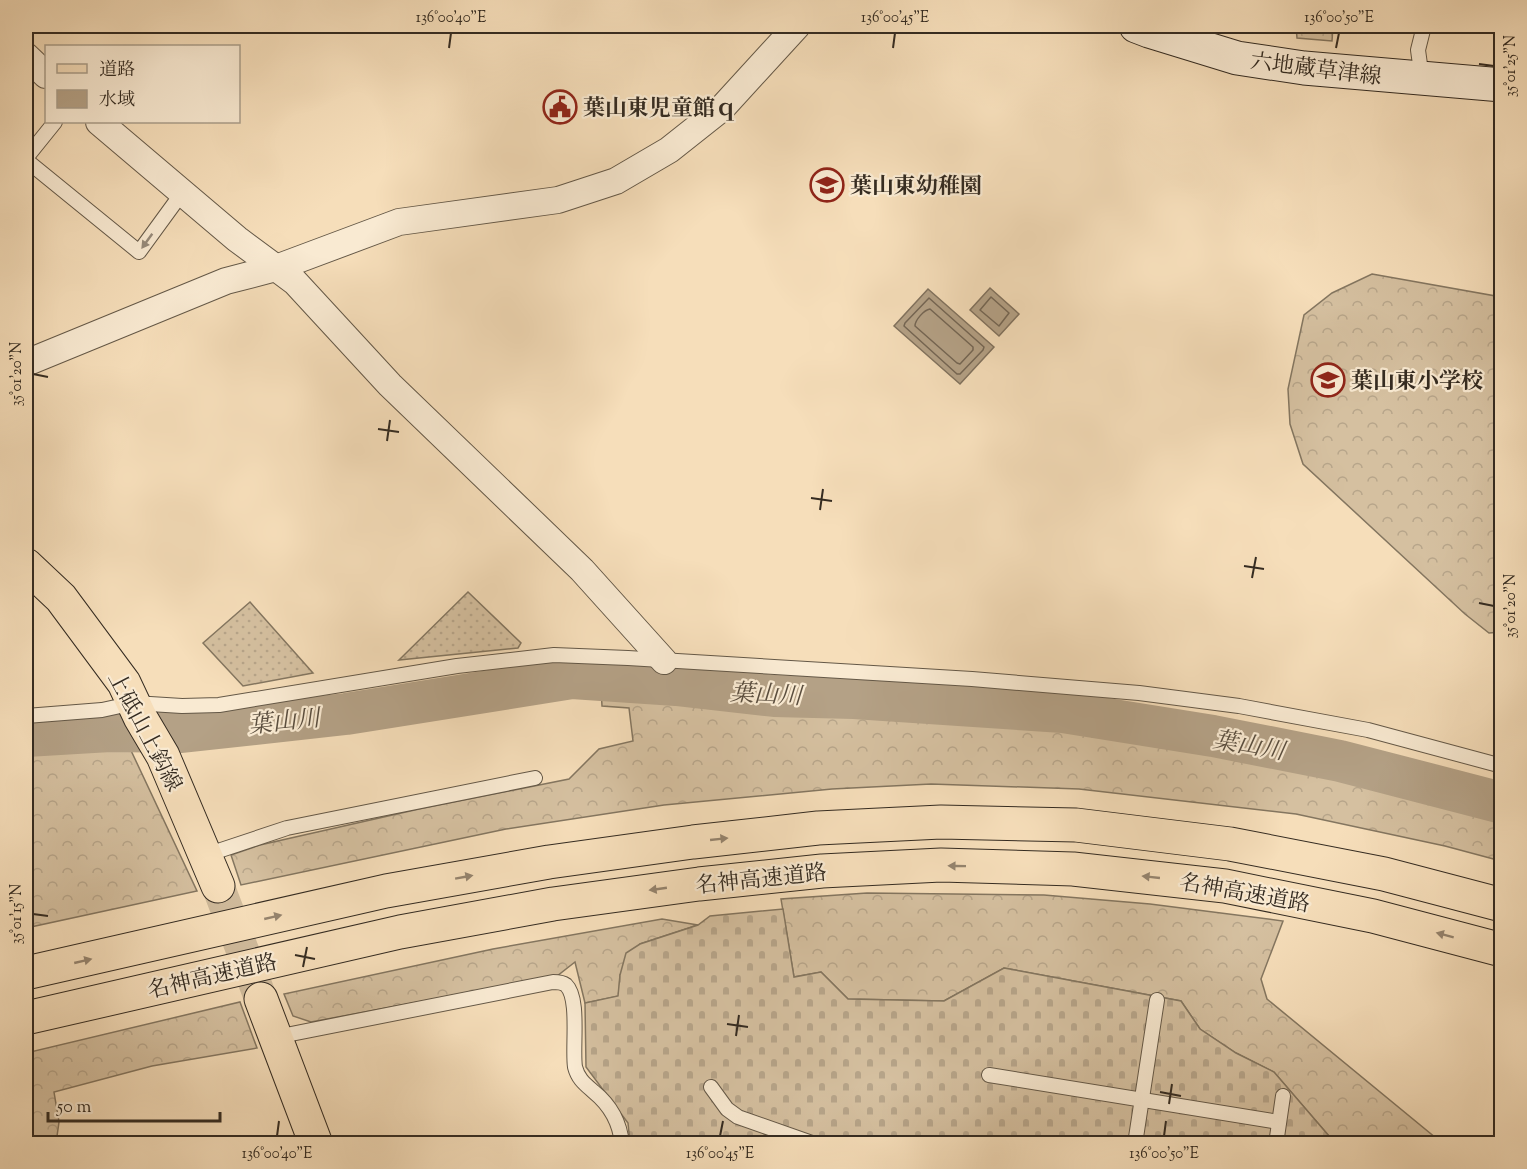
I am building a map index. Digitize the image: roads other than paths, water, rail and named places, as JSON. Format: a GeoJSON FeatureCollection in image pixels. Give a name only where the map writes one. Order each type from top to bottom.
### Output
{"type":"FeatureCollection","features":[{"type":"Feature","properties":{"kind":"main road","name":"六地蔵草津線"},"geometry":{"type":"LineString","coordinates":[[1136,26],[1237,58],[1304,68],[1502,85]]}},
{"type":"Feature","properties":{"kind":"main road","name":"上砥山上鈎線"},"geometry":{"type":"LineString","coordinates":[[26,565],[61,598],[124,683],[163,756],[218,886]]}},
{"type":"Feature","properties":{"kind":"main road","name":"名神高速道路"},"geometry":{"type":"LineString","coordinates":[[26,973],[386,891],[549,862],[818,828],[941,822],[1076,825],[1230,844],[1383,874],[1502,905]]}},
{"type":"Feature","properties":{"kind":"main road","name":"名神高速道路"},"geometry":{"type":"LineString","coordinates":[[26,1019],[400,932],[553,904],[699,884],[811,872],[942,865],[1073,869],[1224,886],[1373,916],[1502,950]]}},
{"type":"Feature","properties":{"kind":"main road"},"geometry":{"type":"LineString","coordinates":[[261,999],[316,1143]]}},
{"type":"Feature","properties":{"kind":"street"},"geometry":{"type":"LineString","coordinates":[[26,363],[226,281],[276,268],[399,222],[558,200],[616,181],[669,150],[722,108],[798,26]]}},
{"type":"Feature","properties":{"kind":"street"},"geometry":{"type":"LineString","coordinates":[[26,56],[45,74]]}},
{"type":"Feature","properties":{"kind":"street"},"geometry":{"type":"LineString","coordinates":[[100,123],[182,194],[295,282],[390,385],[582,570],[664,661]]}},
{"type":"Feature","properties":{"kind":"lane"},"geometry":{"type":"LineString","coordinates":[[1422,79],[1418,50],[1424,26]]}},
{"type":"Feature","properties":{"kind":"lane"},"geometry":{"type":"LineString","coordinates":[[54,123],[26,159],[139,252],[182,194]]}},
{"type":"Feature","properties":{"kind":"lane"},"geometry":{"type":"LineString","coordinates":[[26,716],[219,705],[457,666],[554,655],[972,679],[1139,693],[1239,706],[1368,730],[1502,766]]}},
{"type":"Feature","properties":{"kind":"lane"},"geometry":{"type":"LineString","coordinates":[[206,855],[287,828],[535,777]]}},
{"type":"Feature","properties":{"kind":"lane"},"geometry":{"type":"LineString","coordinates":[[276,1037],[553,982],[564,983],[570,990],[574,1009],[573,1056],[577,1073],[582,1083],[596,1093],[612,1111],[620,1130],[622,1143]]}},
{"type":"Feature","properties":{"kind":"lane"},"geometry":{"type":"LineString","coordinates":[[1135,1143],[1156,1000]]}},
{"type":"Feature","properties":{"kind":"lane"},"geometry":{"type":"LineString","coordinates":[[989,1076],[1279,1122]]}},
{"type":"Feature","properties":{"kind":"lane"},"geometry":{"type":"LineString","coordinates":[[711,1087],[727,1109],[738,1117],[815,1143]]}},
{"type":"Feature","properties":{"kind":"lane"},"geometry":{"type":"LineString","coordinates":[[1275,1143],[1282,1096]]}},
{"type":"Feature","properties":{"kind":"water"},"geometry":{"type":"Polygon","coordinates":[[[990,288],[1019,314],[999,336],[970,310],[990,288]]]}},
{"type":"Feature","properties":{"kind":"water"},"geometry":{"type":"Polygon","coordinates":[[[928,289],[994,347],[960,384],[894,326],[928,289]]]}},
{"type":"Feature","properties":{"kind":"waterway","name":"葉山川"},"geometry":{"type":"LineString","coordinates":[[26,736],[110,731],[182,732],[346,714],[572,678],[676,685],[774,696],[854,698],[1063,712],[1213,736],[1340,761],[1502,803]]}},
{"type":"Feature","properties":{"kind":"tunnel"},"geometry":{"type":"LineString","coordinates":[[218,886],[259,994]]}},
{"type":"Feature","properties":{"kind":"place","name":"葉山東児童館ｑ"},"geometry":{"type":"Point","coordinates":[560,107]}},
{"type":"Feature","properties":{"kind":"place","name":"葉山東幼稚園"},"geometry":{"type":"Point","coordinates":[827,185]}},
{"type":"Feature","properties":{"kind":"place","name":"葉山東小学校"},"geometry":{"type":"Point","coordinates":[1328,380]}}]}
